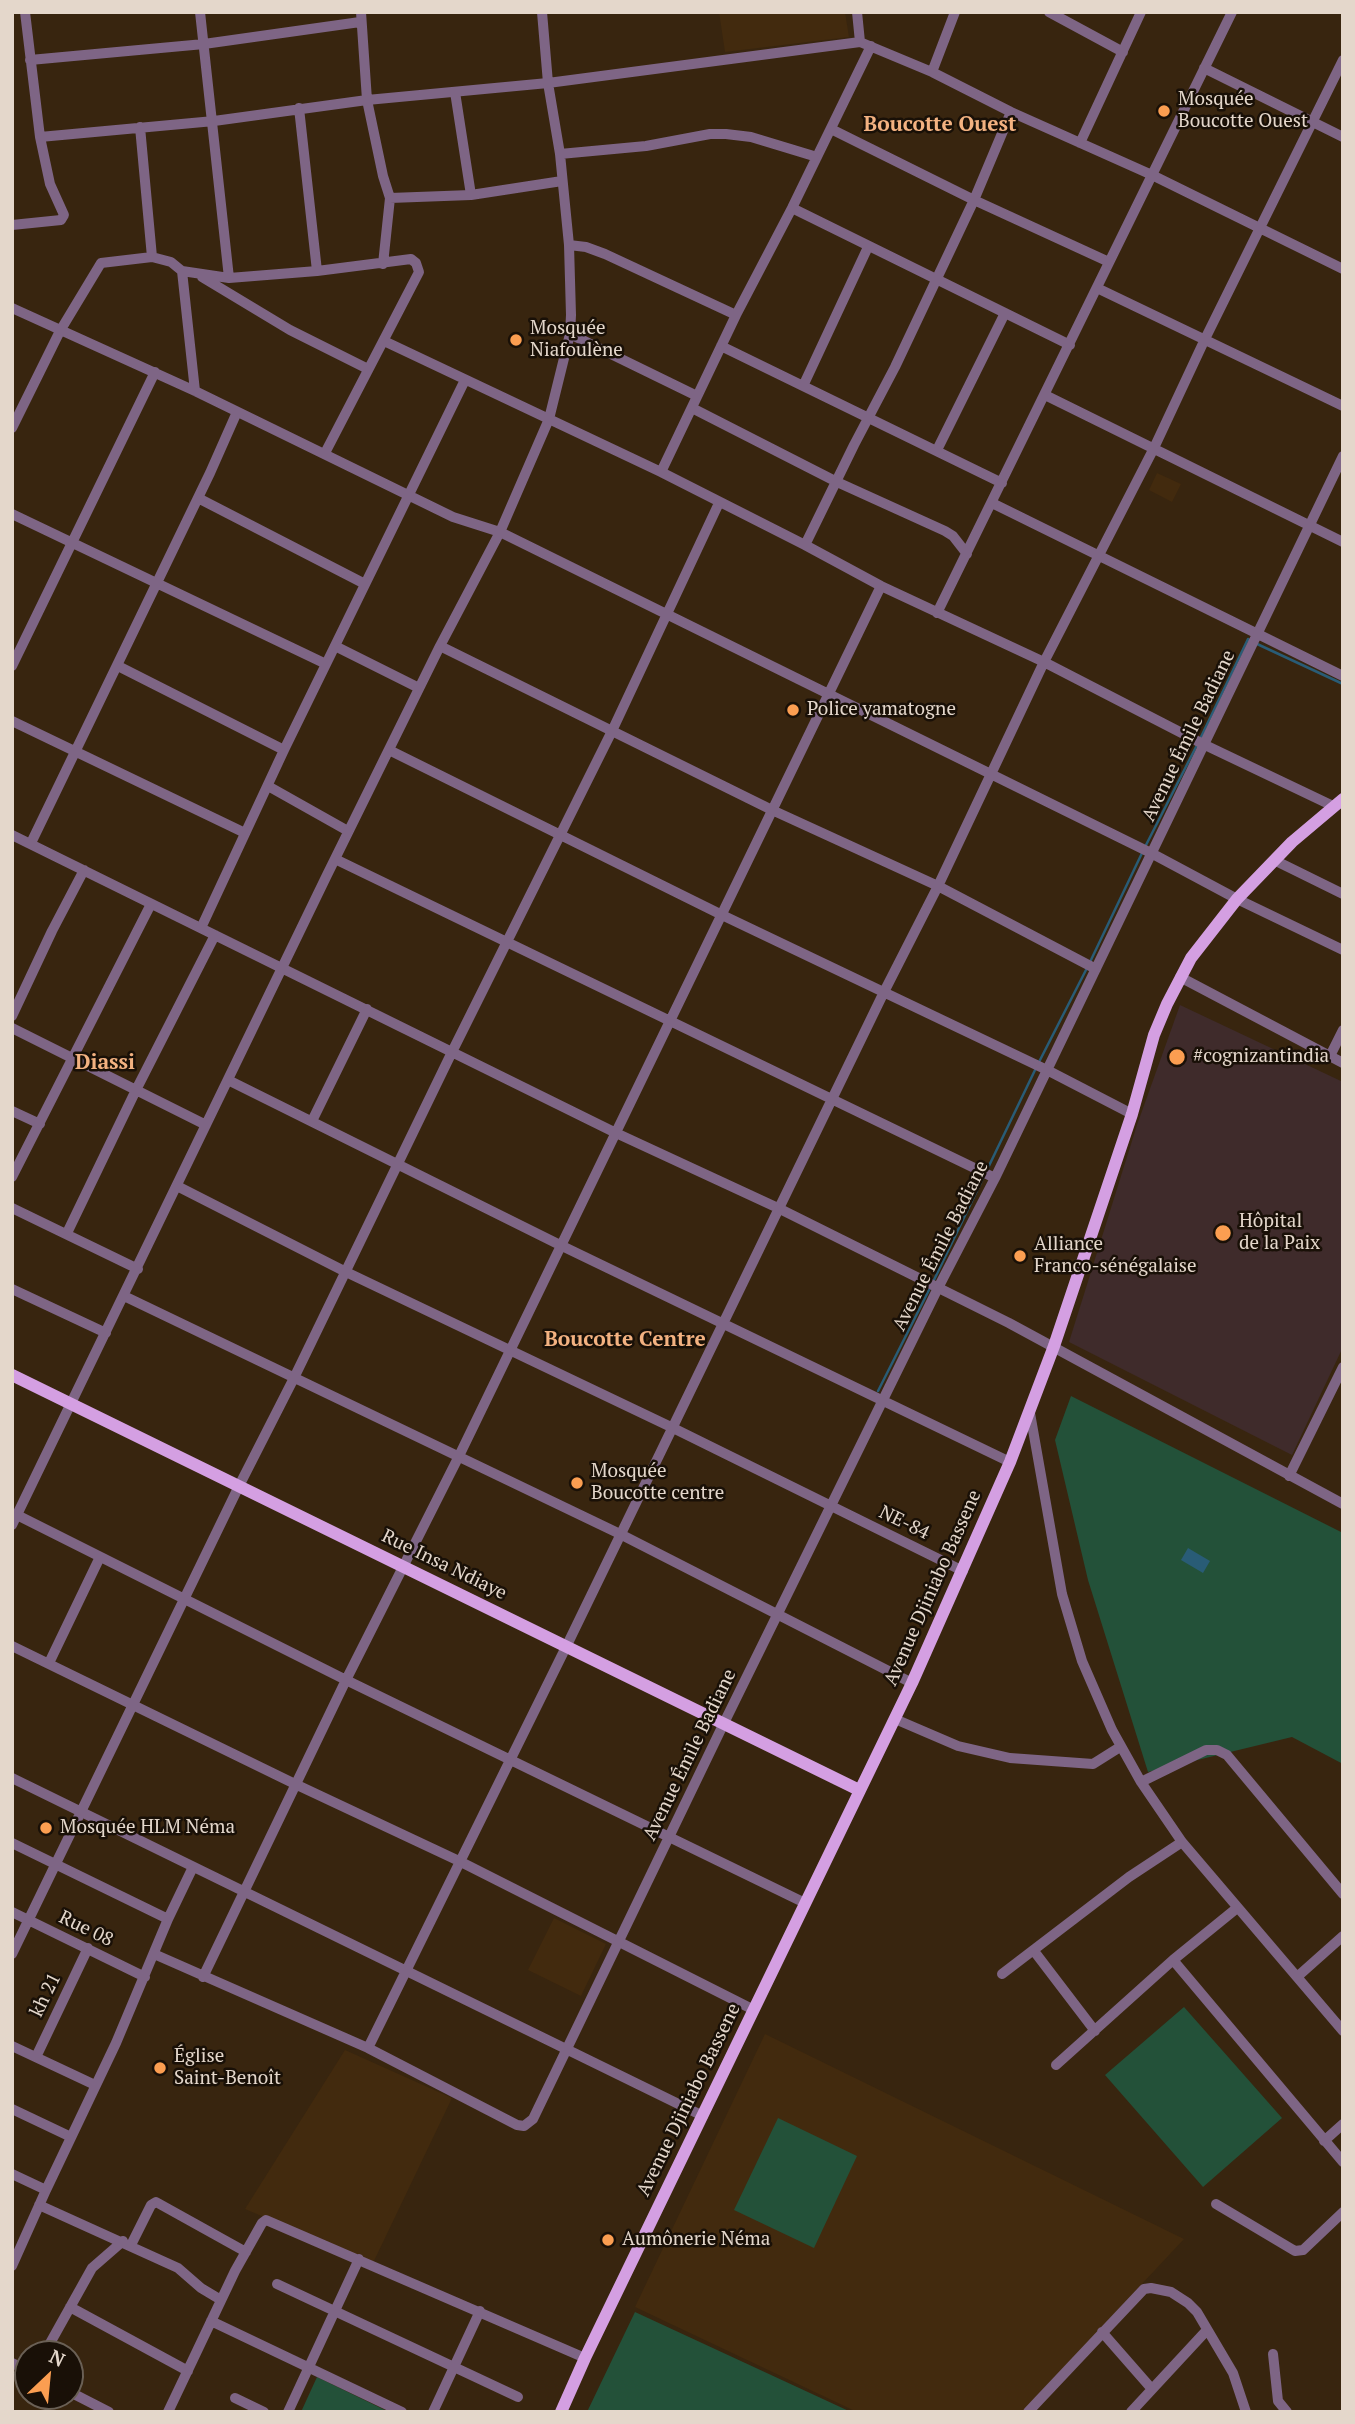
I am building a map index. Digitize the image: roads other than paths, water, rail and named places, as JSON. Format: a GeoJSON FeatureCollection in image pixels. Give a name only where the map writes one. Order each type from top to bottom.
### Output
{"type":"FeatureCollection","features":[{"type":"Feature","properties":{"kind":"main road","name":"Avenue Djiniabo Bassene"},"geometry":{"type":"LineString","coordinates":[[561,2412],[912,1683],[1010,1462],[1054,1346],[1132,1114],[1154,1035],[1180,977],[1202,943],[1237,899],[1274,860],[1338,803]]}},
{"type":"Feature","properties":{"kind":"main road","name":"Rue Insa Ndiaye"},"geometry":{"type":"LineString","coordinates":[[12,1375],[859,1790]]}},
{"type":"Feature","properties":{"kind":"street"},"geometry":{"type":"LineString","coordinates":[[12,225],[61,220],[64,215],[50,184],[40,137],[25,12]]}},
{"type":"Feature","properties":{"kind":"street"},"geometry":{"type":"LineString","coordinates":[[200,12],[214,121],[229,278]]}},
{"type":"Feature","properties":{"kind":"street"},"geometry":{"type":"LineString","coordinates":[[542,12],[548,83],[560,154],[569,245],[570,334],[549,419],[500,532],[348,831],[15,1520],[100,1557],[805,1903]]}},
{"type":"Feature","properties":{"kind":"street"},"geometry":{"type":"LineString","coordinates":[[661,472],[736,315],[831,129],[865,44],[857,12]]}},
{"type":"Feature","properties":{"kind":"street"},"geometry":{"type":"LineString","coordinates":[[1049,12],[1123,52]]}},
{"type":"Feature","properties":{"kind":"street"},"geometry":{"type":"LineString","coordinates":[[1080,143],[1141,12]]}},
{"type":"Feature","properties":{"kind":"street"},"geometry":{"type":"LineString","coordinates":[[937,613],[1232,12]]}},
{"type":"Feature","properties":{"kind":"street"},"geometry":{"type":"LineString","coordinates":[[932,72],[954,13]]}},
{"type":"Feature","properties":{"kind":"street"},"geometry":{"type":"LineString","coordinates":[[30,60],[205,44],[360,17],[367,100],[390,198],[383,264]]}},
{"type":"Feature","properties":{"kind":"street"},"geometry":{"type":"LineString","coordinates":[[40,137],[214,121],[299,108],[548,83],[865,44],[932,72],[1011,112],[1152,175],[1343,269]]}},
{"type":"Feature","properties":{"kind":"street"},"geometry":{"type":"LineString","coordinates":[[154,1954],[368,2048],[567,1645],[832,1097],[938,886],[1044,662],[1154,448],[1343,60]]}},
{"type":"Feature","properties":{"kind":"street"},"geometry":{"type":"LineString","coordinates":[[1204,68],[1343,137]]}},
{"type":"Feature","properties":{"kind":"street"},"geometry":{"type":"LineString","coordinates":[[455,92],[471,195]]}},
{"type":"Feature","properties":{"kind":"street"},"geometry":{"type":"LineString","coordinates":[[299,108],[317,271]]}},
{"type":"Feature","properties":{"kind":"street"},"geometry":{"type":"LineString","coordinates":[[806,545],[974,200],[1011,112]]}},
{"type":"Feature","properties":{"kind":"street"},"geometry":{"type":"LineString","coordinates":[[140,127],[152,257]]}},
{"type":"Feature","properties":{"kind":"street"},"geometry":{"type":"LineString","coordinates":[[831,129],[974,200],[1109,262]]}},
{"type":"Feature","properties":{"kind":"street"},"geometry":{"type":"LineString","coordinates":[[560,154],[646,146],[710,134],[751,137],[817,157]]}},
{"type":"Feature","properties":{"kind":"street"},"geometry":{"type":"LineString","coordinates":[[390,198],[471,195],[562,181]]}},
{"type":"Feature","properties":{"kind":"street"},"geometry":{"type":"LineString","coordinates":[[792,208],[1070,345]]}},
{"type":"Feature","properties":{"kind":"street"},"geometry":{"type":"LineString","coordinates":[[569,245],[605,254],[736,315]]}},
{"type":"Feature","properties":{"kind":"street"},"geometry":{"type":"LineString","coordinates":[[804,384],[868,247]]}},
{"type":"Feature","properties":{"kind":"street"},"geometry":{"type":"LineString","coordinates":[[12,428],[60,331],[99,265],[106,262],[152,257],[171,262],[182,271],[229,278],[317,271],[411,259],[416,263],[419,272],[326,453]]}},
{"type":"Feature","properties":{"kind":"street"},"geometry":{"type":"LineString","coordinates":[[182,271],[195,391]]}},
{"type":"Feature","properties":{"kind":"street"},"geometry":{"type":"LineString","coordinates":[[198,275],[290,330],[368,369]]}},
{"type":"Feature","properties":{"kind":"street"},"geometry":{"type":"LineString","coordinates":[[1097,288],[1343,406]]}},
{"type":"Feature","properties":{"kind":"street"},"geometry":{"type":"LineString","coordinates":[[12,308],[326,453],[453,517],[500,532],[1343,950]]}},
{"type":"Feature","properties":{"kind":"street"},"geometry":{"type":"LineString","coordinates":[[937,450],[1004,313]]}},
{"type":"Feature","properties":{"kind":"street"},"geometry":{"type":"LineString","coordinates":[[570,334],[697,396]]}},
{"type":"Feature","properties":{"kind":"street"},"geometry":{"type":"LineString","coordinates":[[384,341],[661,472],[881,586],[1044,662],[1205,745],[1338,803]]}},
{"type":"Feature","properties":{"kind":"street"},"geometry":{"type":"LineString","coordinates":[[721,346],[804,384],[1002,483]]}},
{"type":"Feature","properties":{"kind":"street"},"geometry":{"type":"LineString","coordinates":[[12,666],[155,372]]}},
{"type":"Feature","properties":{"kind":"street"},"geometry":{"type":"LineString","coordinates":[[201,929],[326,664],[466,380]]}},
{"type":"Feature","properties":{"kind":"street"},"geometry":{"type":"LineString","coordinates":[[1045,395],[1343,542]]}},
{"type":"Feature","properties":{"kind":"street"},"geometry":{"type":"LineString","coordinates":[[692,408],[837,482],[945,531],[967,554]]}},
{"type":"Feature","properties":{"kind":"street"},"geometry":{"type":"LineString","coordinates":[[31,843],[158,583],[237,412]]}},
{"type":"Feature","properties":{"kind":"street","name":"Avenue Émile Badiane"},"geometry":{"type":"LineString","coordinates":[[368,2048],[517,2125],[524,2126],[533,2119],[778,1613],[995,1178],[1343,456]]}},
{"type":"Feature","properties":{"kind":"street"},"geometry":{"type":"LineString","coordinates":[[198,498],[365,584]]}},
{"type":"Feature","properties":{"kind":"street"},"geometry":{"type":"LineString","coordinates":[[12,1954],[239,1486],[612,731],[719,503]]}},
{"type":"Feature","properties":{"kind":"street"},"geometry":{"type":"LineString","coordinates":[[992,503],[1343,676]]}},
{"type":"Feature","properties":{"kind":"street"},"geometry":{"type":"LineString","coordinates":[[12,514],[326,664]]}},
{"type":"Feature","properties":{"kind":"street"},"geometry":{"type":"LineString","coordinates":[[203,1977],[881,586]]}},
{"type":"Feature","properties":{"kind":"street"},"geometry":{"type":"LineString","coordinates":[[335,646],[419,688]]}},
{"type":"Feature","properties":{"kind":"street"},"geometry":{"type":"LineString","coordinates":[[440,646],[772,810],[938,886],[1096,969]]}},
{"type":"Feature","properties":{"kind":"street"},"geometry":{"type":"LineString","coordinates":[[118,666],[285,750]]}},
{"type":"Feature","properties":{"kind":"street"},"geometry":{"type":"LineString","coordinates":[[12,721],[245,833]]}},
{"type":"Feature","properties":{"kind":"street"},"geometry":{"type":"LineString","coordinates":[[389,750],[722,915],[1047,1070],[1132,1114]]}},
{"type":"Feature","properties":{"kind":"street"},"geometry":{"type":"LineString","coordinates":[[268,786],[348,831]]}},
{"type":"Feature","properties":{"kind":"street"},"geometry":{"type":"LineString","coordinates":[[12,835],[616,1133],[778,1208],[1054,1346],[1343,1504]]}},
{"type":"Feature","properties":{"kind":"street"},"geometry":{"type":"LineString","coordinates":[[335,859],[995,1178]]}},
{"type":"Feature","properties":{"kind":"street"},"geometry":{"type":"LineString","coordinates":[[1274,860],[1343,894]]}},
{"type":"Feature","properties":{"kind":"street"},"geometry":{"type":"LineString","coordinates":[[12,1016],[52,930],[84,870]]}},
{"type":"Feature","properties":{"kind":"street"},"geometry":{"type":"LineString","coordinates":[[12,1177],[151,904]]}},
{"type":"Feature","properties":{"kind":"street"},"geometry":{"type":"LineString","coordinates":[[67,1233],[215,935]]}},
{"type":"Feature","properties":{"kind":"street"},"geometry":{"type":"LineString","coordinates":[[1180,977],[1343,1063]]}},
{"type":"Feature","properties":{"kind":"street"},"geometry":{"type":"LineString","coordinates":[[312,1121],[367,1009]]}},
{"type":"Feature","properties":{"kind":"street"},"geometry":{"type":"LineString","coordinates":[[12,1028],[206,1125]]}},
{"type":"Feature","properties":{"kind":"street"},"geometry":{"type":"LineString","coordinates":[[1330,1056],[1343,1030]]}},
{"type":"Feature","properties":{"kind":"street"},"geometry":{"type":"LineString","coordinates":[[228,1080],[560,1245],[1010,1462]]}},
{"type":"Feature","properties":{"kind":"street"},"geometry":{"type":"LineString","coordinates":[[12,1111],[40,1124]]}},
{"type":"Feature","properties":{"kind":"street","name":"NE-84"},"geometry":{"type":"LineString","coordinates":[[177,1186],[346,1272],[671,1427],[962,1571]]}},
{"type":"Feature","properties":{"kind":"street"},"geometry":{"type":"LineString","coordinates":[[12,1208],[138,1269]]}},
{"type":"Feature","properties":{"kind":"street"},"geometry":{"type":"LineString","coordinates":[[12,1289],[106,1333]]}},
{"type":"Feature","properties":{"kind":"street"},"geometry":{"type":"LineString","coordinates":[[124,1296],[620,1534],[912,1683]]}},
{"type":"Feature","properties":{"kind":"street"},"geometry":{"type":"LineString","coordinates":[[1289,1476],[1343,1367]]}},
{"type":"Feature","properties":{"kind":"street"},"geometry":{"type":"LineString","coordinates":[[1030,1413],[1062,1594],[1082,1661],[1120,1746],[1182,1842],[1343,2031]]}},
{"type":"Feature","properties":{"kind":"street"},"geometry":{"type":"LineString","coordinates":[[49,1663],[100,1557]]}},
{"type":"Feature","properties":{"kind":"street"},"geometry":{"type":"LineString","coordinates":[[12,1646],[459,1861],[754,2010]]}},
{"type":"Feature","properties":{"kind":"street"},"geometry":{"type":"LineString","coordinates":[[895,1718],[958,1746],[1010,1758],[1093,1764],[1120,1746]]}},
{"type":"Feature","properties":{"kind":"street"},"geometry":{"type":"LineString","coordinates":[[1141,1782],[1206,1750],[1217,1750],[1227,1755],[1343,1894]]}},
{"type":"Feature","properties":{"kind":"street"},"geometry":{"type":"LineString","coordinates":[[12,1778],[704,2116]]}},
{"type":"Feature","properties":{"kind":"street"},"geometry":{"type":"LineString","coordinates":[[1002,1974],[1129,1877],[1182,1842]]}},
{"type":"Feature","properties":{"kind":"street"},"geometry":{"type":"LineString","coordinates":[[12,1843],[168,1919]]}},
{"type":"Feature","properties":{"kind":"street"},"geometry":{"type":"LineString","coordinates":[[12,2266],[193,1867]]}},
{"type":"Feature","properties":{"kind":"street"},"geometry":{"type":"LineString","coordinates":[[1056,2065],[1172,1960],[1237,1908]]}},
{"type":"Feature","properties":{"kind":"street","name":"Rue 08"},"geometry":{"type":"LineString","coordinates":[[12,1912],[145,1977]]}},
{"type":"Feature","properties":{"kind":"street"},"geometry":{"type":"LineString","coordinates":[[1297,1977],[1343,1936]]}},
{"type":"Feature","properties":{"kind":"street","name":"kh 21"},"geometry":{"type":"LineString","coordinates":[[36,2057],[88,1948]]}},
{"type":"Feature","properties":{"kind":"street"},"geometry":{"type":"LineString","coordinates":[[1034,1951],[1095,2031]]}},
{"type":"Feature","properties":{"kind":"street"},"geometry":{"type":"LineString","coordinates":[[1172,1960],[1343,2162]]}},
{"type":"Feature","properties":{"kind":"street"},"geometry":{"type":"LineString","coordinates":[[12,2046],[95,2085]]}},
{"type":"Feature","properties":{"kind":"street"},"geometry":{"type":"LineString","coordinates":[[12,2109],[71,2137]]}},
{"type":"Feature","properties":{"kind":"street"},"geometry":{"type":"LineString","coordinates":[[1324,2141],[1343,2124]]}},
{"type":"Feature","properties":{"kind":"street"},"geometry":{"type":"LineString","coordinates":[[12,2174],[46,2190]]}},
{"type":"Feature","properties":{"kind":"street"},"geometry":{"type":"LineString","coordinates":[[52,2340],[92,2268],[127,2243],[156,2202],[246,2252]]}},
{"type":"Feature","properties":{"kind":"street"},"geometry":{"type":"LineString","coordinates":[[1216,2204],[1295,2251],[1303,2250],[1343,2212]]}},
{"type":"Feature","properties":{"kind":"street"},"geometry":{"type":"LineString","coordinates":[[39,2205],[178,2268],[201,2288],[221,2300]]}},
{"type":"Feature","properties":{"kind":"street"},"geometry":{"type":"LineString","coordinates":[[168,2412],[246,2252],[262,2223],[269,2220],[585,2358]]}},
{"type":"Feature","properties":{"kind":"street"},"geometry":{"type":"LineString","coordinates":[[288,2412],[359,2259]]}},
{"type":"Feature","properties":{"kind":"street"},"geometry":{"type":"LineString","coordinates":[[277,2284],[518,2397]]}},
{"type":"Feature","properties":{"kind":"street"},"geometry":{"type":"LineString","coordinates":[[1028,2412],[1144,2289],[1160,2288],[1188,2303],[1197,2312],[1233,2373],[1245,2412]]}},
{"type":"Feature","properties":{"kind":"street"},"geometry":{"type":"LineString","coordinates":[[70,2307],[188,2371]]}},
{"type":"Feature","properties":{"kind":"street"},"geometry":{"type":"LineString","coordinates":[[432,2412],[480,2311]]}},
{"type":"Feature","properties":{"kind":"street"},"geometry":{"type":"LineString","coordinates":[[211,2321],[402,2412]]}},
{"type":"Feature","properties":{"kind":"street"},"geometry":{"type":"LineString","coordinates":[[1131,2412],[1207,2330]]}},
{"type":"Feature","properties":{"kind":"street"},"geometry":{"type":"LineString","coordinates":[[1102,2332],[1151,2388]]}},
{"type":"Feature","properties":{"kind":"street"},"geometry":{"type":"LineString","coordinates":[[1273,2354],[1278,2401],[1287,2412]]}},
{"type":"Feature","properties":{"kind":"street"},"geometry":{"type":"LineString","coordinates":[[235,2398],[264,2412]]}},
{"type":"Feature","properties":{"kind":"street"},"geometry":{"type":"LineString","coordinates":[[84,2399],[109,2412]]}},
{"type":"Feature","properties":{"kind":"water"},"geometry":{"type":"Polygon","coordinates":[[[1188,1548],[1210,1561],[1203,1573],[1181,1560],[1188,1548]]]}},
{"type":"Feature","properties":{"kind":"waterway"},"geometry":{"type":"LineString","coordinates":[[1200,739],[1249,640]]}},
{"type":"Feature","properties":{"kind":"waterway"},"geometry":{"type":"LineString","coordinates":[[1255,643],[1343,684]]}},
{"type":"Feature","properties":{"kind":"waterway"},"geometry":{"type":"LineString","coordinates":[[1146,845],[1197,745]]}},
{"type":"Feature","properties":{"kind":"waterway"},"geometry":{"type":"LineString","coordinates":[[1090,962],[1143,851]]}},
{"type":"Feature","properties":{"kind":"waterway"},"geometry":{"type":"LineString","coordinates":[[1039,1062],[1087,968]]}},
{"type":"Feature","properties":{"kind":"waterway"},"geometry":{"type":"LineString","coordinates":[[986,1172],[1036,1068]]}},
{"type":"Feature","properties":{"kind":"waterway"},"geometry":{"type":"LineString","coordinates":[[933,1282],[983,1178]]}},
{"type":"Feature","properties":{"kind":"waterway"},"geometry":{"type":"LineString","coordinates":[[878,1391],[930,1288]]}},
{"type":"Feature","properties":{"kind":"place","name":"Mosquée Boucotte Ouest"},"geometry":{"type":"Point","coordinates":[1164,111]}},
{"type":"Feature","properties":{"kind":"place","name":"Mosquée Niafoulène"},"geometry":{"type":"Point","coordinates":[516,340]}},
{"type":"Feature","properties":{"kind":"place","name":"Police yamatogne"},"geometry":{"type":"Point","coordinates":[793,710]}},
{"type":"Feature","properties":{"kind":"place","name":"#cognizantindia"},"geometry":{"type":"Point","coordinates":[1177,1057]}},
{"type":"Feature","properties":{"kind":"place","name":"Hôpital de la Paix"},"geometry":{"type":"Point","coordinates":[1223,1233]}},
{"type":"Feature","properties":{"kind":"place","name":"Alliance Franco-sénégalaise"},"geometry":{"type":"Point","coordinates":[1020,1256]}},
{"type":"Feature","properties":{"kind":"place","name":"Mosquée Boucotte centre"},"geometry":{"type":"Point","coordinates":[577,1483]}},
{"type":"Feature","properties":{"kind":"place","name":"Mosquée HLM Néma"},"geometry":{"type":"Point","coordinates":[46,1828]}},
{"type":"Feature","properties":{"kind":"place","name":"Église Saint-Benoît"},"geometry":{"type":"Point","coordinates":[160,2068]}},
{"type":"Feature","properties":{"kind":"place","name":"Aumônerie Néma"},"geometry":{"type":"Point","coordinates":[608,2240]}},
{"type":"Feature","properties":{"kind":"district","name":"Boucotte Ouest"},"geometry":{"type":"Point","coordinates":[940,125]}},
{"type":"Feature","properties":{"kind":"district","name":"Diassi"},"geometry":{"type":"Point","coordinates":[105,1063]}},
{"type":"Feature","properties":{"kind":"district","name":"Boucotte Centre"},"geometry":{"type":"Point","coordinates":[625,1340]}}]}
